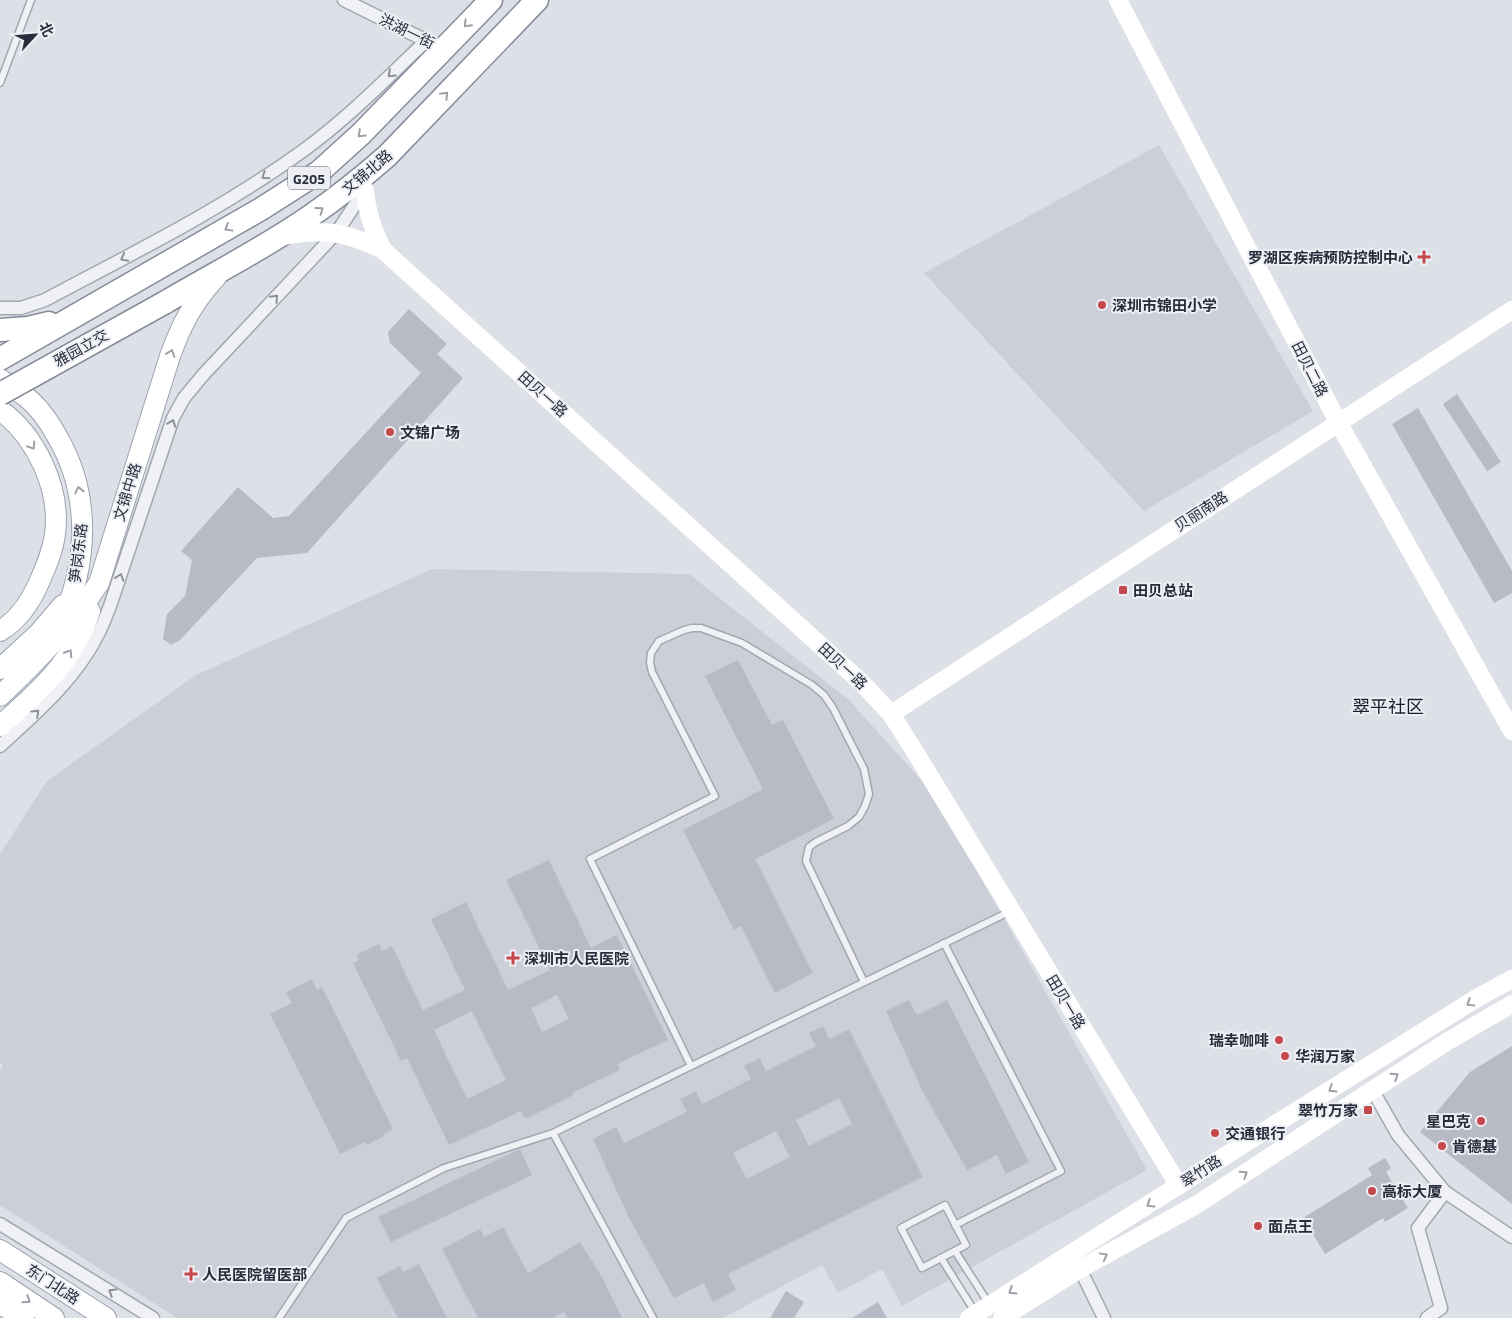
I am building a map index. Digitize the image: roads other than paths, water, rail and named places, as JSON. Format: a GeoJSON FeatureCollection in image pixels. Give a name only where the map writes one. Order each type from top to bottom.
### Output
{"type":"FeatureCollection","features":[{"type":"Feature","properties":{"kind":"highway","name":"文锦北路"},"geometry":{"type":"LineString","coordinates":[[80,312],[261,209],[319,172],[361,134],[434,45],[491,0]]}},
{"type":"Feature","properties":{"kind":"highway","name":"文锦北路"},"geometry":{"type":"LineString","coordinates":[[164,303],[279,236],[342,193],[387,156],[537,0]]}},
{"type":"Feature","properties":{"kind":"highway","name":"雅园立交"},"geometry":{"type":"LineString","coordinates":[[0,394],[164,303]]}},
{"type":"Feature","properties":{"kind":"highway"},"geometry":{"type":"LineString","coordinates":[[0,330],[28,328],[52,323],[80,312]]}},
{"type":"Feature","properties":{"kind":"highway","name":"G205"},"geometry":{"type":"LineString","coordinates":[[0,359],[80,312]]}},
{"type":"Feature","properties":{"kind":"main road","name":"文锦中路"},"geometry":{"type":"LineString","coordinates":[[0,696],[40,658],[71,623],[99,583],[180,327],[198,297],[223,269]]}},
{"type":"Feature","properties":{"kind":"main road","name":"笋岗东路"},"geometry":{"type":"LineString","coordinates":[[0,379],[26,397],[49,422],[65,450],[76,477],[82,503],[83,533],[80,562],[74,590],[54,638],[40,658]]}},
{"type":"Feature","properties":{"kind":"main road","name":"笋岗东路"},"geometry":{"type":"LineString","coordinates":[[0,410],[23,432],[39,457],[50,482],[55,509],[55,534],[49,560],[35,594],[22,613],[0,631]]}},
{"type":"Feature","properties":{"kind":"main road"},"geometry":{"type":"LineString","coordinates":[[0,726],[45,685],[64,661],[88,617],[99,583]]}},
{"type":"Feature","properties":{"kind":"main road"},"geometry":{"type":"LineString","coordinates":[[0,669],[39,633],[74,590]]}},
{"type":"Feature","properties":{"kind":"main road","name":"东门北路"},"geometry":{"type":"LineString","coordinates":[[0,1250],[106,1318]]}},
{"type":"Feature","properties":{"kind":"main road","name":"东门北路"},"geometry":{"type":"LineString","coordinates":[[0,1282],[54,1318]]}},
{"type":"Feature","properties":{"kind":"main road"},"geometry":{"type":"LineString","coordinates":[[0,1304],[24,1318]]}},
{"type":"Feature","properties":{"kind":"street","name":"田贝二路"},"geometry":{"type":"LineString","coordinates":[[1118,0],[1338,422],[1512,732]]}},
{"type":"Feature","properties":{"kind":"street","name":"洪湖一街"},"geometry":{"type":"LineString","coordinates":[[349,1],[434,45]]}},
{"type":"Feature","properties":{"kind":"street"},"geometry":{"type":"LineString","coordinates":[[0,308],[21,308],[45,300],[194,221],[305,149],[434,45]]}},
{"type":"Feature","properties":{"kind":"street"},"geometry":{"type":"LineString","coordinates":[[0,746],[50,700],[67,680],[98,636],[110,606],[173,418],[184,398],[203,375],[337,232],[387,156]]}},
{"type":"Feature","properties":{"kind":"street","name":"田贝一路"},"geometry":{"type":"LineString","coordinates":[[365,190],[367,210],[373,230],[383,250]]}},
{"type":"Feature","properties":{"kind":"street","name":"田贝一路"},"geometry":{"type":"LineString","coordinates":[[279,236],[308,232],[337,232],[362,240],[383,250],[861,682],[890,714],[1179,1186]]}},
{"type":"Feature","properties":{"kind":"street","name":"贝丽南路"},"geometry":{"type":"LineString","coordinates":[[890,714],[1512,310]]}},
{"type":"Feature","properties":{"kind":"street","name":"翠竹路"},"geometry":{"type":"LineString","coordinates":[[978,1312],[1460,1009],[1512,979]]}},
{"type":"Feature","properties":{"kind":"street","name":"翠竹路"},"geometry":{"type":"LineString","coordinates":[[1002,1318],[1080,1270],[1196,1205],[1448,1041],[1512,1004]]}},
{"type":"Feature","properties":{"kind":"street"},"geometry":{"type":"LineString","coordinates":[[1373,1091],[1398,1135],[1445,1192],[1512,1237]]}},
{"type":"Feature","properties":{"kind":"street"},"geometry":{"type":"LineString","coordinates":[[1426,1318],[1441,1308],[1418,1228],[1445,1192]]}},
{"type":"Feature","properties":{"kind":"street"},"geometry":{"type":"LineString","coordinates":[[0,1224],[153,1318]]}},
{"type":"Feature","properties":{"kind":"street"},"geometry":{"type":"LineString","coordinates":[[1080,1270],[1104,1318]]}},
{"type":"Feature","properties":{"kind":"street"},"geometry":{"type":"LineString","coordinates":[[0,1314],[7,1318]]}},
{"type":"Feature","properties":{"kind":"lane"},"geometry":{"type":"LineString","coordinates":[[0,83],[30,0]]}},
{"type":"Feature","properties":{"kind":"lane"},"geometry":{"type":"LineString","coordinates":[[691,1066],[590,859],[715,796],[652,672],[651,653],[658,641],[692,628],[701,628],[742,643],[812,685],[824,695],[833,708],[864,769],[869,794],[859,817],[848,826],[816,842],[809,848],[806,861],[864,982]]}},
{"type":"Feature","properties":{"kind":"lane"},"geometry":{"type":"LineString","coordinates":[[279,1318],[346,1218],[444,1168],[553,1133],[1011,910]]}},
{"type":"Feature","properties":{"kind":"lane"},"geometry":{"type":"LineString","coordinates":[[944,943],[1061,1171],[956,1225]]}},
{"type":"Feature","properties":{"kind":"lane"},"geometry":{"type":"LineString","coordinates":[[553,1133],[653,1318]]}},
{"type":"Feature","properties":{"kind":"lane"},"geometry":{"type":"LineString","coordinates":[[945,1205],[956,1225],[966,1245],[922,1268],[901,1228],[945,1205]]}},
{"type":"Feature","properties":{"kind":"lane"},"geometry":{"type":"LineString","coordinates":[[955,1251],[978,1312]]}},
{"type":"Feature","properties":{"kind":"lane"},"geometry":{"type":"LineString","coordinates":[[941,1258],[978,1312]]}},
{"type":"Feature","properties":{"kind":"place","name":"罗湖区疾病预防控制中心"},"geometry":{"type":"Point","coordinates":[1424,257]}},
{"type":"Feature","properties":{"kind":"place","name":"深圳市锦田小学"},"geometry":{"type":"Point","coordinates":[1102,305]}},
{"type":"Feature","properties":{"kind":"place","name":"文锦广场"},"geometry":{"type":"Point","coordinates":[390,432]}},
{"type":"Feature","properties":{"kind":"place","name":"田贝总站"},"geometry":{"type":"Point","coordinates":[1123,590]}},
{"type":"Feature","properties":{"kind":"place","name":"深圳市人民医院"},"geometry":{"type":"Point","coordinates":[513,958]}},
{"type":"Feature","properties":{"kind":"place","name":"瑞幸咖啡"},"geometry":{"type":"Point","coordinates":[1279,1040]}},
{"type":"Feature","properties":{"kind":"place","name":"华润万家"},"geometry":{"type":"Point","coordinates":[1285,1056]}},
{"type":"Feature","properties":{"kind":"place","name":"翠竹万家"},"geometry":{"type":"Point","coordinates":[1368,1110]}},
{"type":"Feature","properties":{"kind":"place","name":"星巴克"},"geometry":{"type":"Point","coordinates":[1481,1121]}},
{"type":"Feature","properties":{"kind":"place","name":"交通银行"},"geometry":{"type":"Point","coordinates":[1215,1133]}},
{"type":"Feature","properties":{"kind":"place","name":"肯德基"},"geometry":{"type":"Point","coordinates":[1442,1146]}},
{"type":"Feature","properties":{"kind":"place","name":"高标大厦"},"geometry":{"type":"Point","coordinates":[1372,1191]}},
{"type":"Feature","properties":{"kind":"place","name":"面点王"},"geometry":{"type":"Point","coordinates":[1258,1226]}},
{"type":"Feature","properties":{"kind":"place","name":"人民医院留医部"},"geometry":{"type":"Point","coordinates":[191,1274]}},
{"type":"Feature","properties":{"kind":"district","name":"翠平社区"},"geometry":{"type":"Point","coordinates":[1388,706]}}]}
